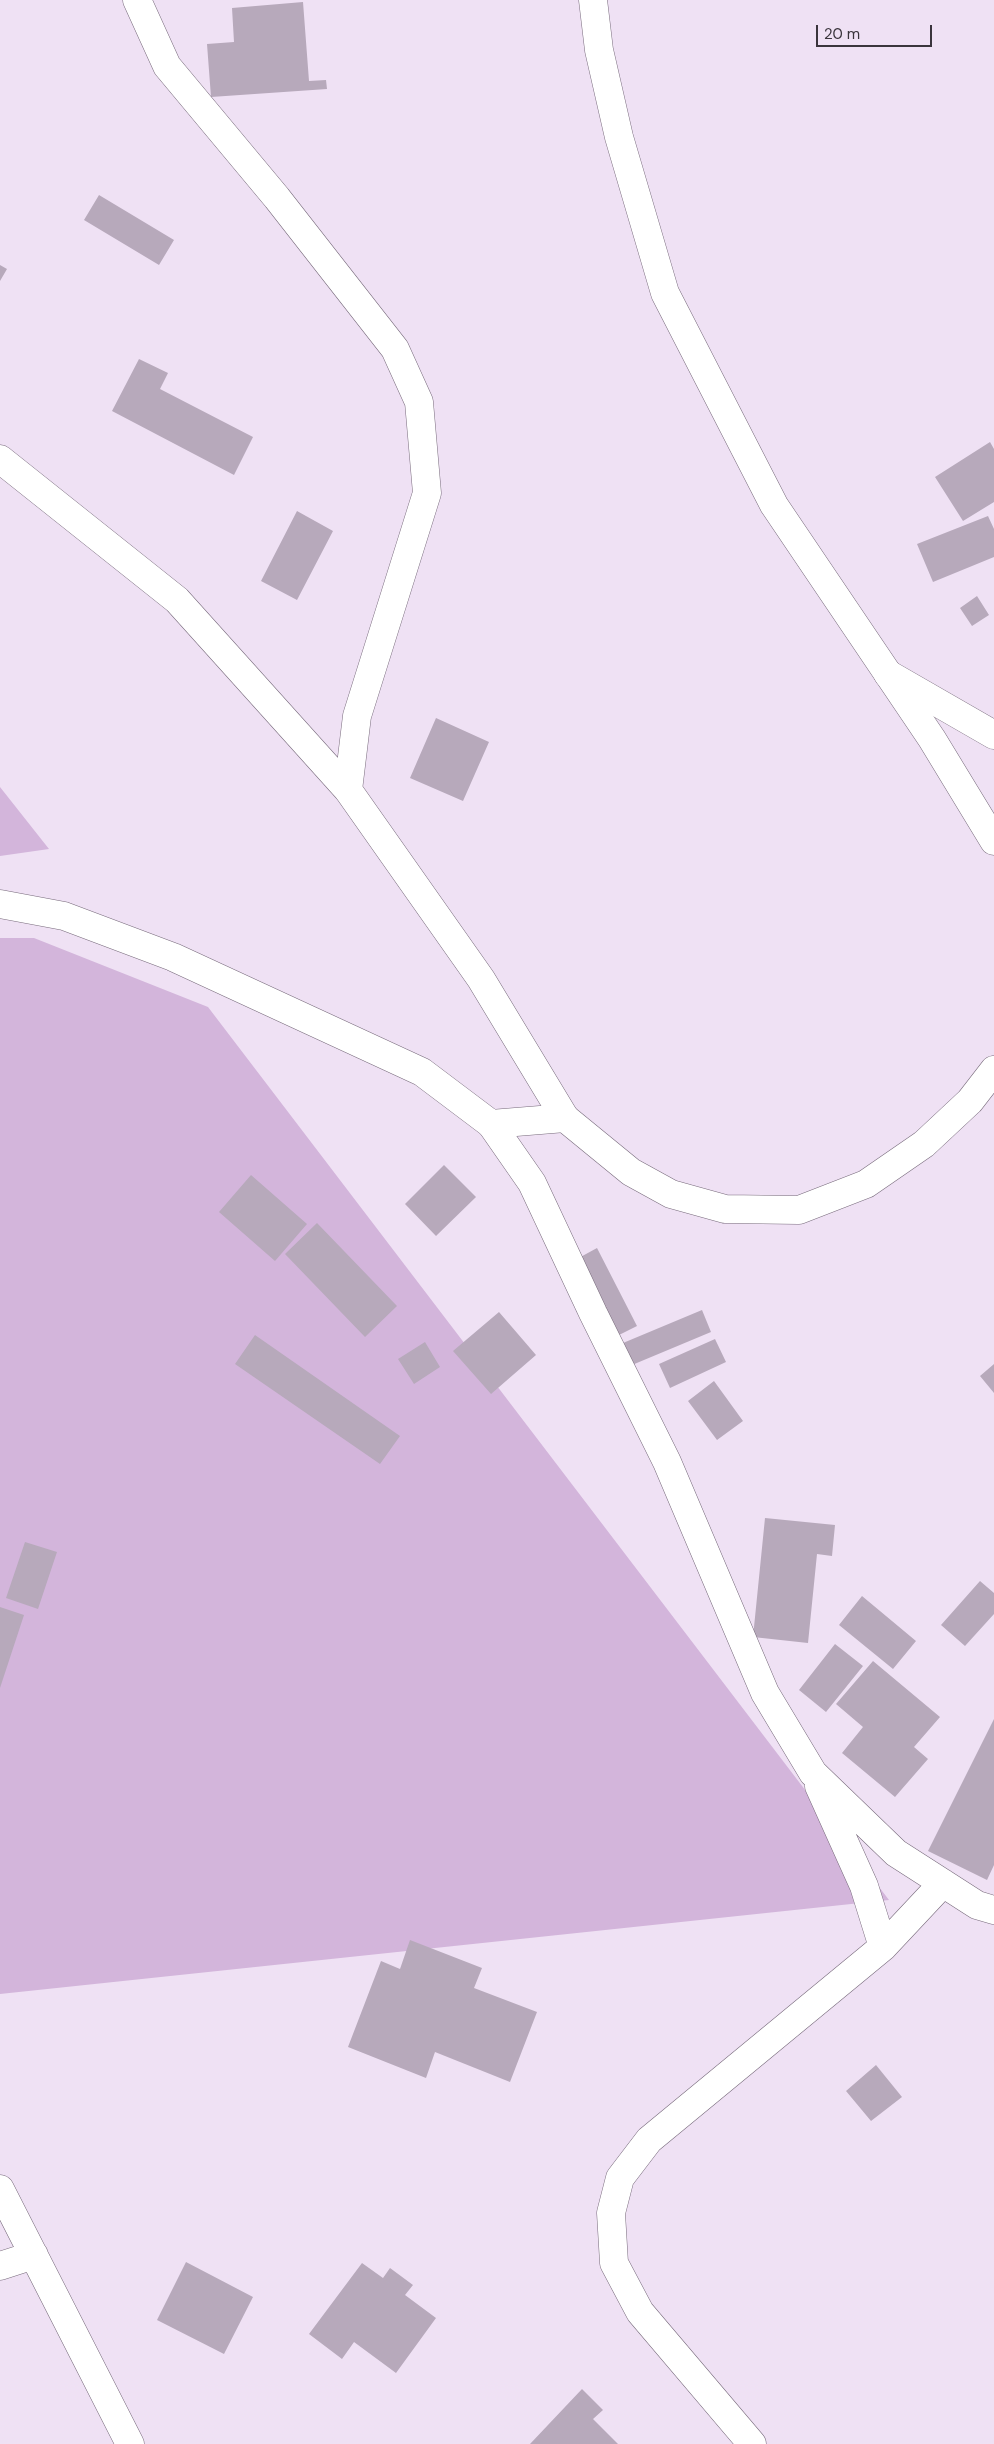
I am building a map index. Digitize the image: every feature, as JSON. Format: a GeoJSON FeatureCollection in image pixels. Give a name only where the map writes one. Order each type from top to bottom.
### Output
{"type":"FeatureCollection","features":[{"type":"Feature","properties":{"kind":"street"},"geometry":{"type":"LineString","coordinates":[[137,0],[167,66],[277,198],[395,349],[419,402],[427,493],[357,716],[348,790]]}},
{"type":"Feature","properties":{"kind":"street"},"geometry":{"type":"LineString","coordinates":[[593,0],[599,50],[619,138],[665,293],[774,505],[932,739],[994,841]]}},
{"type":"Feature","properties":{"kind":"street"},"geometry":{"type":"LineString","coordinates":[[0,459],[177,600],[348,790],[481,979],[565,1118],[631,1172],[671,1194],[725,1208],[799,1210],[866,1184],[924,1144],[970,1101],[994,1070]]}},
{"type":"Feature","properties":{"kind":"street"},"geometry":{"type":"LineString","coordinates":[[888,674],[994,735]]}},
{"type":"Feature","properties":{"kind":"street"},"geometry":{"type":"LineString","coordinates":[[0,904],[64,916],[172,957],[422,1072],[491,1124],[532,1183],[593,1314],[667,1462],[765,1693],[813,1773],[864,1886],[883,1947]]}},
{"type":"Feature","properties":{"kind":"street"},"geometry":{"type":"LineString","coordinates":[[491,1124],[565,1118]]}},
{"type":"Feature","properties":{"kind":"street"},"geometry":{"type":"LineString","coordinates":[[813,1773],[896,1853],[977,1905],[994,1910]]}},
{"type":"Feature","properties":{"kind":"street"},"geometry":{"type":"LineString","coordinates":[[752,2444],[640,2312],[614,2263],[611,2213],[620,2178],[649,2140],[883,1947],[943,1883]]}},
{"type":"Feature","properties":{"kind":"street"},"geometry":{"type":"LineString","coordinates":[[0,2189],[130,2444]]}},
{"type":"Feature","properties":{"kind":"street"},"geometry":{"type":"LineString","coordinates":[[0,2266],[34,2255]]}},
{"type":"Feature","properties":{"kind":"shaded area"},"geometry":{"type":"Polygon","coordinates":[[[0,787],[49,849],[0,856],[0,787]]]}},
{"type":"Feature","properties":{"kind":"shaded area"},"geometry":{"type":"Polygon","coordinates":[[[0,938],[34,938],[208,1007],[889,1900],[0,1994],[0,938]]]}},
{"type":"Feature","properties":{"kind":"building"},"geometry":{"type":"Polygon","coordinates":[[[303,2],[309,81],[326,80],[327,89],[211,97],[207,44],[234,42],[232,8],[303,2]]]}},
{"type":"Feature","properties":{"kind":"building"},"geometry":{"type":"Polygon","coordinates":[[[99,195],[174,240],[159,265],[84,220],[99,195]]]}},
{"type":"Feature","properties":{"kind":"building"},"geometry":{"type":"Polygon","coordinates":[[[0,265],[7,269],[0,281],[0,265]]]}},
{"type":"Feature","properties":{"kind":"building"},"geometry":{"type":"Polygon","coordinates":[[[139,359],[168,373],[160,389],[253,437],[234,475],[112,411],[139,359]]]}},
{"type":"Feature","properties":{"kind":"building"},"geometry":{"type":"Polygon","coordinates":[[[990,442],[994,449],[994,502],[963,521],[935,477],[990,442]]]}},
{"type":"Feature","properties":{"kind":"building"},"geometry":{"type":"Polygon","coordinates":[[[297,511],[333,531],[297,600],[261,581],[297,511]]]}},
{"type":"Feature","properties":{"kind":"building"},"geometry":{"type":"Polygon","coordinates":[[[988,516],[994,529],[994,557],[933,582],[917,544],[988,516]]]}},
{"type":"Feature","properties":{"kind":"building"},"geometry":{"type":"Polygon","coordinates":[[[977,596],[989,615],[972,626],[960,608],[977,596]]]}},
{"type":"Feature","properties":{"kind":"building"},"geometry":{"type":"Polygon","coordinates":[[[436,718],[489,742],[463,801],[410,778],[436,718]]]}},
{"type":"Feature","properties":{"kind":"building"},"geometry":{"type":"Polygon","coordinates":[[[444,1165],[476,1197],[436,1236],[405,1204],[444,1165]]]}},
{"type":"Feature","properties":{"kind":"building"},"geometry":{"type":"Polygon","coordinates":[[[251,1175],[307,1224],[275,1261],[219,1212],[251,1175]]]}},
{"type":"Feature","properties":{"kind":"building"},"geometry":{"type":"Polygon","coordinates":[[[317,1223],[397,1306],[365,1337],[285,1254],[317,1223]]]}},
{"type":"Feature","properties":{"kind":"building"},"geometry":{"type":"Polygon","coordinates":[[[597,1248],[637,1326],[615,1337],[575,1260],[597,1248]]]}},
{"type":"Feature","properties":{"kind":"building"},"geometry":{"type":"Polygon","coordinates":[[[702,1310],[711,1332],[632,1365],[623,1343],[702,1310]]]}},
{"type":"Feature","properties":{"kind":"building"},"geometry":{"type":"Polygon","coordinates":[[[499,1312],[536,1355],[491,1394],[453,1351],[499,1312]]]}},
{"type":"Feature","properties":{"kind":"building"},"geometry":{"type":"Polygon","coordinates":[[[255,1335],[400,1436],[380,1464],[235,1364],[255,1335]]]}},
{"type":"Feature","properties":{"kind":"building"},"geometry":{"type":"Polygon","coordinates":[[[715,1339],[726,1362],[670,1388],[659,1364],[715,1339]]]}},
{"type":"Feature","properties":{"kind":"building"},"geometry":{"type":"Polygon","coordinates":[[[425,1342],[440,1367],[414,1384],[398,1359],[425,1342]]]}},
{"type":"Feature","properties":{"kind":"building"},"geometry":{"type":"Polygon","coordinates":[[[994,1364],[994,1393],[980,1376],[994,1364]]]}},
{"type":"Feature","properties":{"kind":"building"},"geometry":{"type":"Polygon","coordinates":[[[714,1381],[743,1421],[717,1440],[688,1401],[714,1381]]]}},
{"type":"Feature","properties":{"kind":"building"},"geometry":{"type":"Polygon","coordinates":[[[765,1518],[835,1525],[832,1556],[817,1554],[808,1643],[753,1637],[765,1518]]]}},
{"type":"Feature","properties":{"kind":"building"},"geometry":{"type":"Polygon","coordinates":[[[25,1542],[57,1552],[38,1609],[6,1598],[25,1542]]]}},
{"type":"Feature","properties":{"kind":"building"},"geometry":{"type":"Polygon","coordinates":[[[980,1581],[994,1593],[994,1614],[965,1646],[941,1625],[980,1581]]]}},
{"type":"Feature","properties":{"kind":"building"},"geometry":{"type":"Polygon","coordinates":[[[862,1596],[916,1641],[893,1669],[839,1625],[862,1596]]]}},
{"type":"Feature","properties":{"kind":"building"},"geometry":{"type":"Polygon","coordinates":[[[0,1607],[24,1615],[0,1688],[0,1607]]]}},
{"type":"Feature","properties":{"kind":"building"},"geometry":{"type":"Polygon","coordinates":[[[835,1644],[863,1666],[826,1712],[799,1690],[835,1644]]]}},
{"type":"Feature","properties":{"kind":"building"},"geometry":{"type":"Polygon","coordinates":[[[873,1661],[940,1717],[914,1747],[928,1759],[895,1797],[842,1753],[863,1727],[836,1704],[873,1661]]]}},
{"type":"Feature","properties":{"kind":"building"},"geometry":{"type":"Polygon","coordinates":[[[994,1719],[994,1865],[987,1880],[928,1851],[994,1719]]]}},
{"type":"Feature","properties":{"kind":"building"},"geometry":{"type":"Polygon","coordinates":[[[410,1940],[482,1968],[474,1988],[537,2012],[510,2082],[435,2052],[426,2078],[348,2047],[381,1961],[400,1969],[410,1940]]]}},
{"type":"Feature","properties":{"kind":"building"},"geometry":{"type":"Polygon","coordinates":[[[876,2065],[902,2097],[871,2121],[846,2091],[876,2065]]]}},
{"type":"Feature","properties":{"kind":"building"},"geometry":{"type":"Polygon","coordinates":[[[186,2262],[253,2297],[224,2354],[157,2320],[186,2262]]]}},
{"type":"Feature","properties":{"kind":"building"},"geometry":{"type":"Polygon","coordinates":[[[362,2263],[383,2278],[390,2268],[413,2285],[405,2295],[436,2318],[396,2373],[354,2342],[342,2359],[309,2334],[362,2263]]]}},
{"type":"Feature","properties":{"kind":"building"},"geometry":{"type":"Polygon","coordinates":[[[582,2389],[603,2410],[593,2419],[618,2444],[530,2444],[582,2389]]]}}]}
